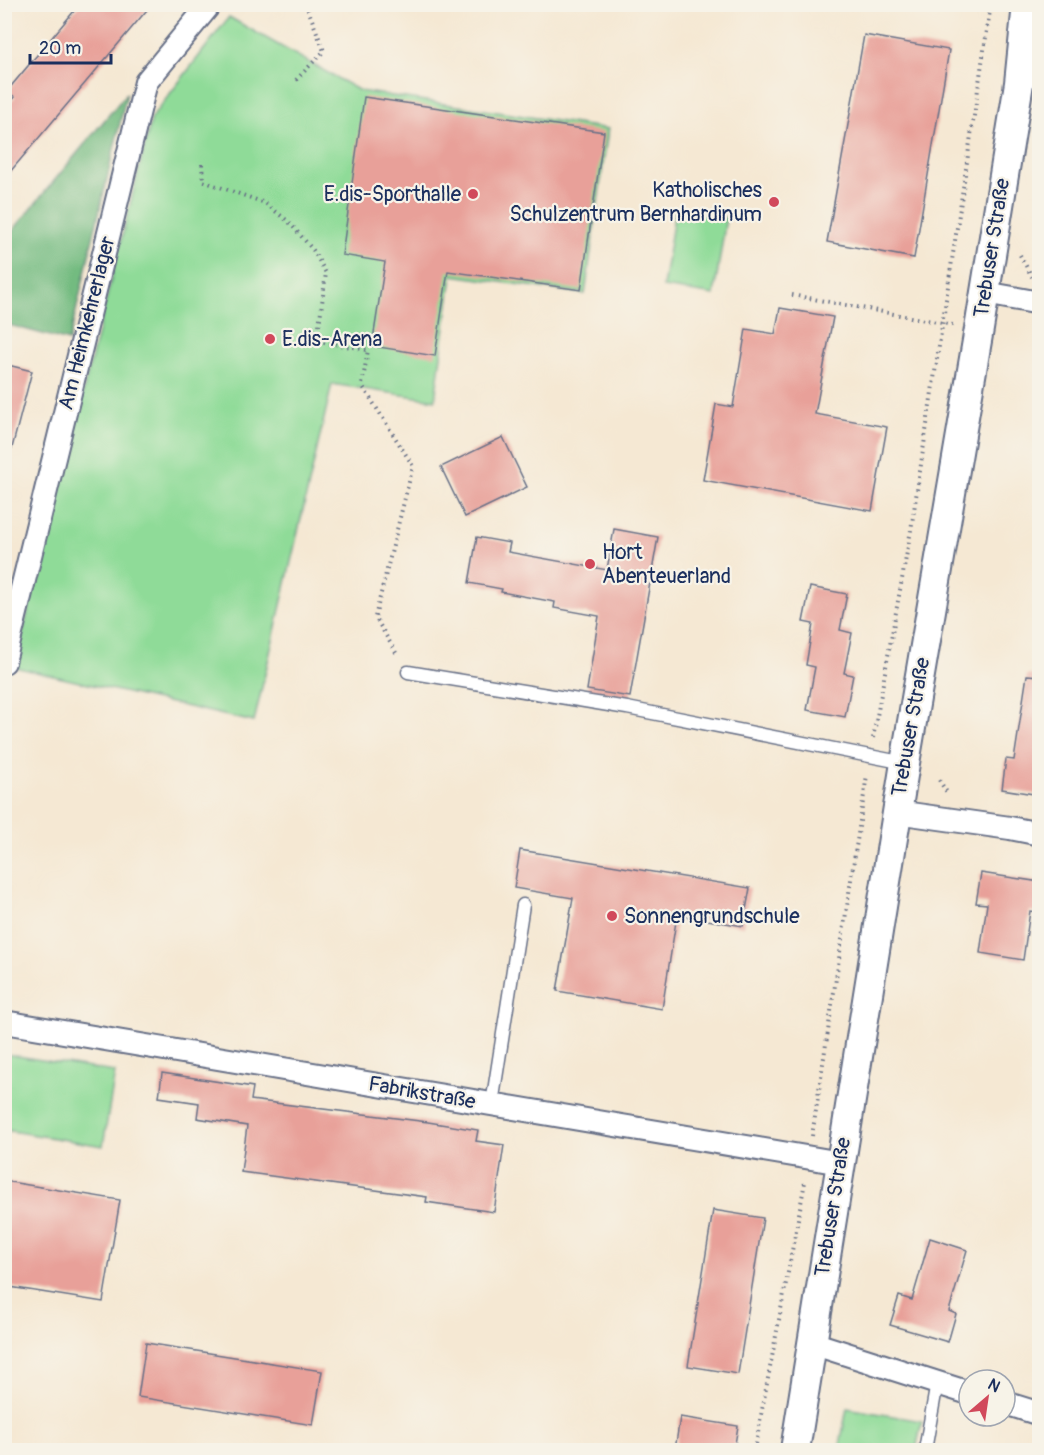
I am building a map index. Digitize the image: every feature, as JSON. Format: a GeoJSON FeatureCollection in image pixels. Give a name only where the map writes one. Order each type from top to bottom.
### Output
{"type":"FeatureCollection","features":[{"type":"Feature","properties":{"kind":"street","name":"Am Heimkehrerlager"},"geometry":{"type":"LineString","coordinates":[[4,662],[146,82],[210,4]]}},
{"type":"Feature","properties":{"kind":"street","name":"Trebuser Straße"},"geometry":{"type":"LineString","coordinates":[[795,1450],[896,812],[1019,83],[1026,4]]}},
{"type":"Feature","properties":{"kind":"street"},"geometry":{"type":"LineString","coordinates":[[985,293],[1037,292]]}},
{"type":"Feature","properties":{"kind":"street"},"geometry":{"type":"LineString","coordinates":[[896,812],[1040,834]]}},
{"type":"Feature","properties":{"kind":"street","name":"Fabrikstraße"},"geometry":{"type":"LineString","coordinates":[[4,1022],[841,1163]]}},
{"type":"Feature","properties":{"kind":"street"},"geometry":{"type":"LineString","coordinates":[[812,1343],[957,1389]]}},
{"type":"Feature","properties":{"kind":"street"},"geometry":{"type":"LineString","coordinates":[[1017,1407],[1040,1414]]}},
{"type":"Feature","properties":{"kind":"lane"},"geometry":{"type":"LineString","coordinates":[[408,672],[627,708],[905,763]]}},
{"type":"Feature","properties":{"kind":"lane"},"geometry":{"type":"LineString","coordinates":[[492,1104],[523,905]]}},
{"type":"Feature","properties":{"kind":"lane"},"geometry":{"type":"LineString","coordinates":[[925,1450],[937,1383]]}},
{"type":"Feature","properties":{"kind":"path"},"geometry":{"type":"LineString","coordinates":[[296,80],[324,51],[306,4]]}},
{"type":"Feature","properties":{"kind":"path"},"geometry":{"type":"LineString","coordinates":[[755,1450],[809,1158],[870,756],[911,530],[991,4]]}},
{"type":"Feature","properties":{"kind":"path"},"geometry":{"type":"LineString","coordinates":[[202,164],[203,181],[265,203],[289,222],[313,250],[326,273],[317,341],[368,350],[362,385],[413,466],[375,617],[408,672]]}},
{"type":"Feature","properties":{"kind":"path"},"geometry":{"type":"LineString","coordinates":[[1023,262],[1037,292]]}},
{"type":"Feature","properties":{"kind":"path"},"geometry":{"type":"LineString","coordinates":[[792,295],[979,329]]}},
{"type":"Feature","properties":{"kind":"green space","name":"E.dis-Arena"},"geometry":{"type":"Polygon","coordinates":[[[229,17],[360,91],[608,129],[585,294],[452,275],[435,400],[332,384],[254,722],[14,667],[152,117],[229,17]]]}},
{"type":"Feature","properties":{"kind":"green space"},"geometry":{"type":"Polygon","coordinates":[[[127,93],[69,341],[5,324],[5,240],[127,93]]]}},
{"type":"Feature","properties":{"kind":"green space"},"geometry":{"type":"Polygon","coordinates":[[[675,210],[726,218],[714,295],[663,287],[675,210]]]}},
{"type":"Feature","properties":{"kind":"green space"},"geometry":{"type":"Polygon","coordinates":[[[5,1054],[115,1072],[103,1146],[5,1130],[5,1054]]]}},
{"type":"Feature","properties":{"kind":"green space"},"geometry":{"type":"Polygon","coordinates":[[[847,1408],[922,1421],[916,1450],[839,1450],[847,1408]]]}},
{"type":"Feature","properties":{"kind":"building"},"geometry":{"type":"Polygon","coordinates":[[[80,4],[152,4],[4,179],[4,110],[15,97],[7,91],[80,4]]]}},
{"type":"Feature","properties":{"kind":"building"},"geometry":{"type":"Polygon","coordinates":[[[864,35],[949,50],[914,258],[827,242],[864,35]]]}},
{"type":"Feature","properties":{"kind":"building","name":"E.dis-Sporthalle"},"geometry":{"type":"Polygon","coordinates":[[[364,97],[604,132],[581,290],[448,271],[435,356],[372,346],[385,262],[342,255],[364,97]]]}},
{"type":"Feature","properties":{"kind":"building"},"geometry":{"type":"Polygon","coordinates":[[[780,308],[833,317],[815,414],[887,427],[872,511],[703,480],[716,404],[733,407],[746,329],[775,334],[780,308]]]}},
{"type":"Feature","properties":{"kind":"building"},"geometry":{"type":"Polygon","coordinates":[[[4,364],[32,371],[12,448],[4,447],[4,364]]]}},
{"type":"Feature","properties":{"kind":"building"},"geometry":{"type":"Polygon","coordinates":[[[503,437],[527,487],[465,517],[441,467],[503,437]]]}},
{"type":"Feature","properties":{"kind":"building"},"geometry":{"type":"Polygon","coordinates":[[[614,529],[658,537],[630,697],[587,690],[599,616],[554,608],[555,602],[501,592],[502,589],[469,583],[477,537],[510,543],[508,552],[607,570],[614,529]]]}},
{"type":"Feature","properties":{"kind":"building"},"geometry":{"type":"Polygon","coordinates":[[[810,587],[847,594],[840,630],[852,633],[844,673],[853,675],[845,717],[807,710],[815,667],[806,665],[813,624],[803,622],[810,587]]]}},
{"type":"Feature","properties":{"kind":"building"},"geometry":{"type":"Polygon","coordinates":[[[1027,675],[1040,676],[1040,795],[1002,789],[1006,759],[1014,760],[1027,675]]]}},
{"type":"Feature","properties":{"kind":"building"},"geometry":{"type":"Polygon","coordinates":[[[520,850],[750,888],[743,926],[677,915],[662,1009],[557,991],[573,898],[514,888],[520,850]]]}},
{"type":"Feature","properties":{"kind":"building"},"geometry":{"type":"Polygon","coordinates":[[[981,873],[1040,882],[1036,912],[1030,911],[1023,960],[980,953],[987,904],[976,903],[981,873]]]}},
{"type":"Feature","properties":{"kind":"building"},"geometry":{"type":"Polygon","coordinates":[[[162,1073],[253,1087],[251,1100],[478,1130],[476,1141],[504,1145],[494,1212],[426,1202],[427,1197],[241,1172],[247,1126],[197,1118],[199,1103],[159,1097],[162,1073]]]}},
{"type":"Feature","properties":{"kind":"building"},"geometry":{"type":"Polygon","coordinates":[[[4,1181],[120,1200],[103,1302],[4,1286],[4,1181]]]}},
{"type":"Feature","properties":{"kind":"building"},"geometry":{"type":"Polygon","coordinates":[[[713,1210],[763,1218],[738,1374],[688,1366],[713,1210]]]}},
{"type":"Feature","properties":{"kind":"building"},"geometry":{"type":"Polygon","coordinates":[[[930,1238],[967,1250],[949,1311],[956,1314],[948,1342],[890,1325],[899,1296],[912,1300],[930,1238]]]}},
{"type":"Feature","properties":{"kind":"building"},"geometry":{"type":"Polygon","coordinates":[[[146,1343],[322,1371],[313,1425],[138,1397],[146,1343]]]}},
{"type":"Feature","properties":{"kind":"building"},"geometry":{"type":"Polygon","coordinates":[[[680,1417],[738,1426],[734,1450],[675,1450],[680,1417]]]}},
{"type":"Feature","properties":{"kind":"place","name":"E.dis-Sporthalle"},"geometry":{"type":"Point","coordinates":[473,194]}},
{"type":"Feature","properties":{"kind":"place","name":"Katholisches Schulzentrum Bernhardinum"},"geometry":{"type":"Point","coordinates":[774,202]}},
{"type":"Feature","properties":{"kind":"place","name":"E.dis-Arena"},"geometry":{"type":"Point","coordinates":[270,339]}},
{"type":"Feature","properties":{"kind":"place","name":"Hort Abenteuerland"},"geometry":{"type":"Point","coordinates":[590,564]}},
{"type":"Feature","properties":{"kind":"place","name":"Sonnengrundschule"},"geometry":{"type":"Point","coordinates":[612,916]}}]}
